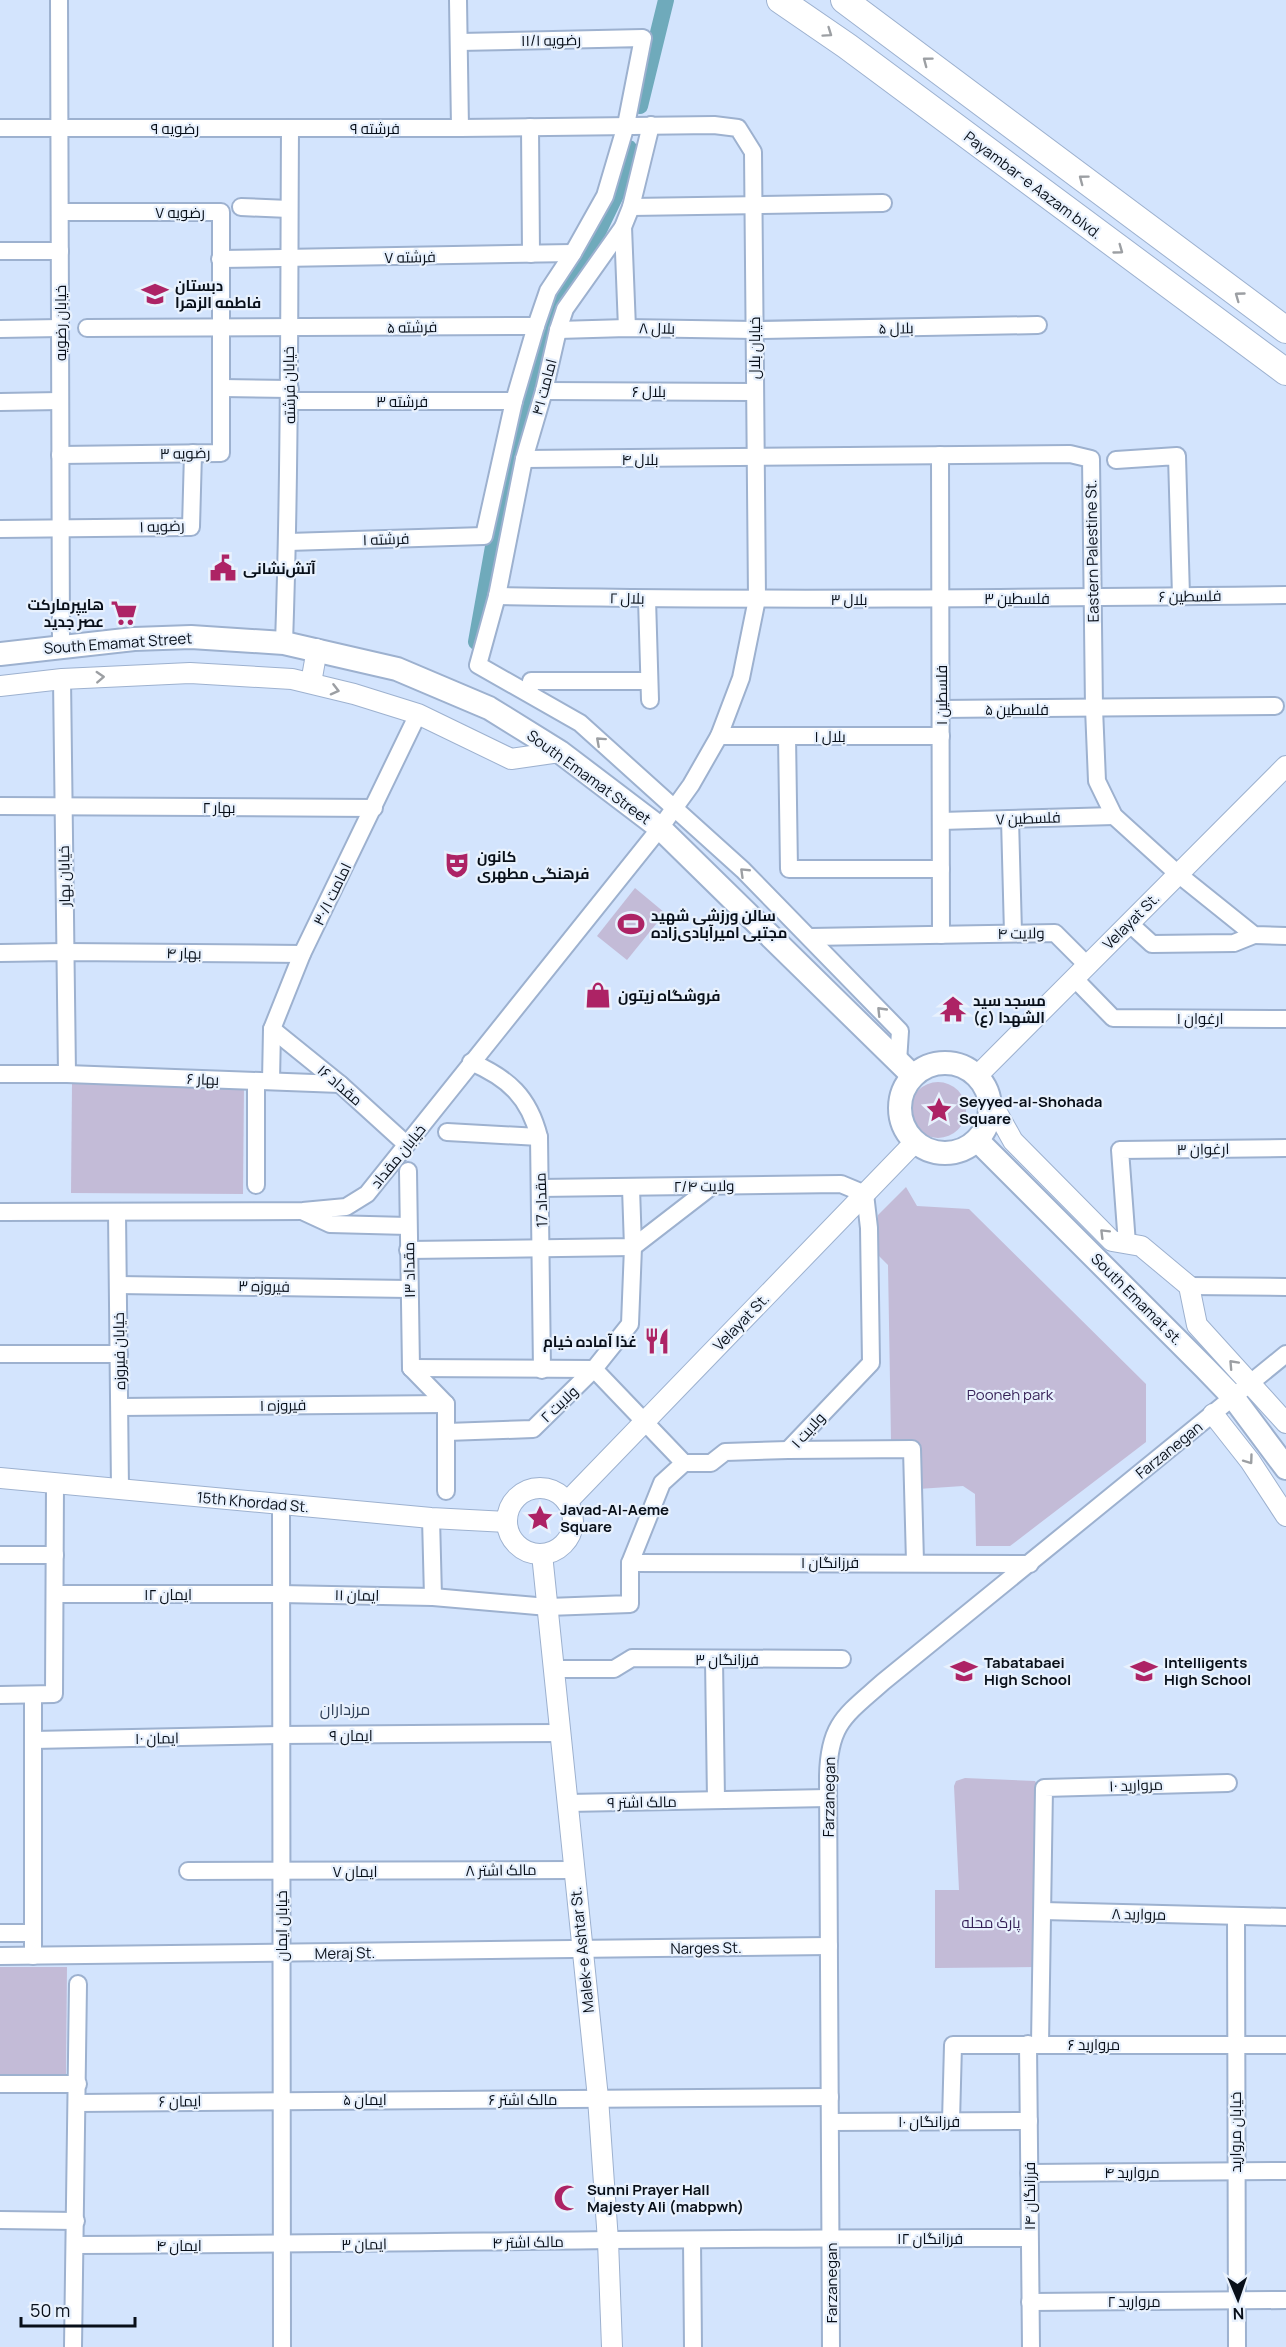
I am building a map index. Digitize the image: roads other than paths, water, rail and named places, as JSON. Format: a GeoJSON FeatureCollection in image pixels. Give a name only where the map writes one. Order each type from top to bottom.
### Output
{"type":"FeatureCollection","features":[{"type":"Feature","properties":{"kind":"main road","name":"Payambar-e Aazam blvd."},"geometry":{"type":"LineString","coordinates":[[780,0],[847,46],[1286,372]]}},
{"type":"Feature","properties":{"kind":"main road"},"geometry":{"type":"LineString","coordinates":[[844,0],[1286,330]]}},
{"type":"Feature","properties":{"kind":"main road","name":"South Emamat Street"},"geometry":{"type":"LineString","coordinates":[[0,654],[61,646],[191,637],[284,643],[397,669],[489,708],[560,752],[660,828],[905,1069]]}},
{"type":"Feature","properties":{"kind":"main road"},"geometry":{"type":"LineString","coordinates":[[940,1063],[952,1064],[965,1068],[977,1076],[985,1086],[990,1110],[988,1123],[977,1140],[958,1152],[943,1153],[928,1150],[915,1142],[906,1130],[901,1117],[900,1102],[904,1088],[905,1069],[924,1068],[940,1063]]}},
{"type":"Feature","properties":{"kind":"main road","name":"South Emamat st."},"geometry":{"type":"LineString","coordinates":[[977,1140],[1233,1397],[1286,1468]]}},
{"type":"Feature","properties":{"kind":"street","name":"خیابان رضویه"},"geometry":{"type":"LineString","coordinates":[[59,0],[61,646]]}},
{"type":"Feature","properties":{"kind":"street"},"geometry":{"type":"LineString","coordinates":[[458,0],[460,128]]}},
{"type":"Feature","properties":{"kind":"street","name":"رضویه ۱۱/۱"},"geometry":{"type":"LineString","coordinates":[[459,42],[643,38],[626,125]]}},
{"type":"Feature","properties":{"kind":"street"},"geometry":{"type":"LineString","coordinates":[[514,401],[548,291],[573,254],[604,196],[626,125]]}},
{"type":"Feature","properties":{"kind":"street","name":"امامت ۴۱"},"geometry":{"type":"LineString","coordinates":[[529,693],[478,665],[497,596],[524,459],[544,391],[558,330],[565,309],[623,227],[631,207],[651,125]]}},
{"type":"Feature","properties":{"kind":"street","name":"خیابان بلال"},"geometry":{"type":"LineString","coordinates":[[460,128],[714,125],[738,128],[753,152],[757,599],[741,678],[719,736],[691,785],[660,828]]}},
{"type":"Feature","properties":{"kind":"street"},"geometry":{"type":"LineString","coordinates":[[530,127],[531,254]]}},
{"type":"Feature","properties":{"kind":"street","name":"رضویه ۹"},"geometry":{"type":"LineString","coordinates":[[0,128],[290,128]]}},
{"type":"Feature","properties":{"kind":"street","name":"فرشته ۹"},"geometry":{"type":"LineString","coordinates":[[290,128],[460,128]]}},
{"type":"Feature","properties":{"kind":"street","name":"خیابان فرشته"},"geometry":{"type":"LineString","coordinates":[[284,643],[290,395],[288,328],[290,128]]}},
{"type":"Feature","properties":{"kind":"street"},"geometry":{"type":"LineString","coordinates":[[631,207],[883,203]]}},
{"type":"Feature","properties":{"kind":"street"},"geometry":{"type":"LineString","coordinates":[[241,207],[290,209]]}},
{"type":"Feature","properties":{"kind":"street","name":"رضویه ۷"},"geometry":{"type":"LineString","coordinates":[[60,212],[221,212],[222,327]]}},
{"type":"Feature","properties":{"kind":"street"},"geometry":{"type":"LineString","coordinates":[[623,227],[627,328]]}},
{"type":"Feature","properties":{"kind":"street"},"geometry":{"type":"LineString","coordinates":[[0,251],[60,251]]}},
{"type":"Feature","properties":{"kind":"street","name":"فرشته ۷"},"geometry":{"type":"LineString","coordinates":[[220,260],[573,254]]}},
{"type":"Feature","properties":{"kind":"street","name":"بلال ۵"},"geometry":{"type":"LineString","coordinates":[[755,330],[1038,325]]}},
{"type":"Feature","properties":{"kind":"street","name":"فرشته ۵"},"geometry":{"type":"LineString","coordinates":[[87,328],[536,326]]}},
{"type":"Feature","properties":{"kind":"street","name":"رضویه ۳"},"geometry":{"type":"LineString","coordinates":[[60,456],[221,453],[222,327]]}},
{"type":"Feature","properties":{"kind":"street"},"geometry":{"type":"LineString","coordinates":[[0,329],[60,328]]}},
{"type":"Feature","properties":{"kind":"street","name":"بلال ۸"},"geometry":{"type":"LineString","coordinates":[[558,330],[627,328],[755,330]]}},
{"type":"Feature","properties":{"kind":"street","name":"فرشته ۳"},"geometry":{"type":"LineString","coordinates":[[222,388],[290,395],[514,401]]}},
{"type":"Feature","properties":{"kind":"street","name":"بلال ۶"},"geometry":{"type":"LineString","coordinates":[[544,391],[754,392]]}},
{"type":"Feature","properties":{"kind":"street"},"geometry":{"type":"LineString","coordinates":[[0,402],[60,401]]}},
{"type":"Feature","properties":{"kind":"street","name":"فرشته ۱"},"geometry":{"type":"LineString","coordinates":[[288,542],[484,536],[514,401]]}},
{"type":"Feature","properties":{"kind":"street","name":"رضویه ۱"},"geometry":{"type":"LineString","coordinates":[[60,527],[191,527],[193,453]]}},
{"type":"Feature","properties":{"kind":"street","name":"Eastern Palestine St."},"geometry":{"type":"LineString","coordinates":[[756,459],[1070,454],[1091,459],[1097,781],[1114,816],[1178,874],[1254,935]]}},
{"type":"Feature","properties":{"kind":"street","name":"فلسطین ۱"},"geometry":{"type":"LineString","coordinates":[[940,455],[941,935]]}},
{"type":"Feature","properties":{"kind":"street"},"geometry":{"type":"LineString","coordinates":[[1116,460],[1177,456],[1181,596]]}},
{"type":"Feature","properties":{"kind":"street","name":"بلال ۴"},"geometry":{"type":"LineString","coordinates":[[524,459],[756,459]]}},
{"type":"Feature","properties":{"kind":"street"},"geometry":{"type":"LineString","coordinates":[[0,529],[60,527]]}},
{"type":"Feature","properties":{"kind":"street","name":"فلسطین ۶"},"geometry":{"type":"LineString","coordinates":[[1093,597],[1286,595]]}},
{"type":"Feature","properties":{"kind":"street","name":"بلال ۲"},"geometry":{"type":"LineString","coordinates":[[497,596],[757,599]]}},
{"type":"Feature","properties":{"kind":"street","name":"فلسطین ۳"},"geometry":{"type":"LineString","coordinates":[[940,598],[1093,597]]}},
{"type":"Feature","properties":{"kind":"street","name":"بلال ۳"},"geometry":{"type":"LineString","coordinates":[[757,599],[940,598]]}},
{"type":"Feature","properties":{"kind":"street"},"geometry":{"type":"LineString","coordinates":[[647,599],[650,700]]}},
{"type":"Feature","properties":{"kind":"street"},"geometry":{"type":"LineString","coordinates":[[61,646],[62,678]]}},
{"type":"Feature","properties":{"kind":"street"},"geometry":{"type":"LineString","coordinates":[[311,683],[317,649]]}},
{"type":"Feature","properties":{"kind":"street"},"geometry":{"type":"LineString","coordinates":[[0,686],[62,678],[190,673],[292,679],[418,714],[511,759],[560,752]]}},
{"type":"Feature","properties":{"kind":"street","name":"خیابان بهار"},"geometry":{"type":"LineString","coordinates":[[62,678],[67,1074]]}},
{"type":"Feature","properties":{"kind":"street"},"geometry":{"type":"LineString","coordinates":[[650,681],[531,681],[529,693],[580,723],[675,808],[810,937],[900,1031],[905,1069]]}},
{"type":"Feature","properties":{"kind":"street","name":"فلسطین ۵"},"geometry":{"type":"LineString","coordinates":[[940,709],[1275,706]]}},
{"type":"Feature","properties":{"kind":"street","name":"امامت ۳۰/۱"},"geometry":{"type":"LineString","coordinates":[[256,1185],[263,1081],[272,1029],[302,954],[418,714]]}},
{"type":"Feature","properties":{"kind":"street","name":"بلال ۱"},"geometry":{"type":"LineString","coordinates":[[719,736],[941,736]]}},
{"type":"Feature","properties":{"kind":"street"},"geometry":{"type":"LineString","coordinates":[[787,736],[789,869],[941,869]]}},
{"type":"Feature","properties":{"kind":"street","name":"Velayat St."},"geometry":{"type":"LineString","coordinates":[[977,1076],[1286,766]]}},
{"type":"Feature","properties":{"kind":"street","name":"بهار ۲"},"geometry":{"type":"LineString","coordinates":[[0,807],[374,808]]}},
{"type":"Feature","properties":{"kind":"street","name":"فلسطین ۷"},"geometry":{"type":"LineString","coordinates":[[941,821],[1114,816]]}},
{"type":"Feature","properties":{"kind":"street"},"geometry":{"type":"LineString","coordinates":[[1010,819],[1013,933]]}},
{"type":"Feature","properties":{"kind":"street","name":"خیابان مقداد"},"geometry":{"type":"LineString","coordinates":[[0,1212],[303,1211],[346,1207],[367,1194],[660,828]]}},
{"type":"Feature","properties":{"kind":"street"},"geometry":{"type":"LineString","coordinates":[[1130,923],[1152,944],[1234,943],[1254,935],[1286,936]]}},
{"type":"Feature","properties":{"kind":"street","name":"ولایت ۴"},"geometry":{"type":"LineString","coordinates":[[810,937],[1055,933],[1113,1018]]}},
{"type":"Feature","properties":{"kind":"street","name":"بهار ۴"},"geometry":{"type":"LineString","coordinates":[[0,953],[302,954]]}},
{"type":"Feature","properties":{"kind":"street","name":"ارغوان ۱"},"geometry":{"type":"LineString","coordinates":[[1113,1018],[1286,1019]]}},
{"type":"Feature","properties":{"kind":"street","name":"مقداد ۱۶"},"geometry":{"type":"LineString","coordinates":[[272,1029],[340,1084],[406,1144]]}},
{"type":"Feature","properties":{"kind":"street","name":"مقداد 17"},"geometry":{"type":"LineString","coordinates":[[471,1062],[492,1071],[515,1089],[534,1115],[539,1137],[542,1370]]}},
{"type":"Feature","properties":{"kind":"street","name":"بهار ۶"},"geometry":{"type":"LineString","coordinates":[[0,1074],[67,1074],[340,1084]]}},
{"type":"Feature","properties":{"kind":"street"},"geometry":{"type":"LineString","coordinates":[[989,1098],[1013,1140],[1112,1241],[1141,1246],[1189,1286],[1197,1325],[1286,1423]]}},
{"type":"Feature","properties":{"kind":"street"},"geometry":{"type":"LineString","coordinates":[[447,1132],[539,1137]]}},
{"type":"Feature","properties":{"kind":"street","name":"Velayat St."},"geometry":{"type":"LineString","coordinates":[[567,1502],[915,1142]]}},
{"type":"Feature","properties":{"kind":"street","name":"ارغوان ۳"},"geometry":{"type":"LineString","coordinates":[[1127,1244],[1120,1150],[1286,1148]]}},
{"type":"Feature","properties":{"kind":"street","name":"مقداد ۱۳"},"geometry":{"type":"LineString","coordinates":[[408,1171],[411,1368]]}},
{"type":"Feature","properties":{"kind":"street","name":"ولایت ۲/۴"},"geometry":{"type":"LineString","coordinates":[[540,1188],[842,1184],[866,1194]]}},
{"type":"Feature","properties":{"kind":"street"},"geometry":{"type":"LineString","coordinates":[[408,1250],[633,1247],[712,1186]]}},
{"type":"Feature","properties":{"kind":"street","name":"ولایت ۲"},"geometry":{"type":"LineString","coordinates":[[447,1432],[533,1429],[594,1369],[630,1324],[633,1247],[631,1188]]}},
{"type":"Feature","properties":{"kind":"street","name":"ولایت ۱"},"geometry":{"type":"LineString","coordinates":[[788,1450],[871,1363],[869,1228],[866,1194]]}},
{"type":"Feature","properties":{"kind":"street"},"geometry":{"type":"LineString","coordinates":[[303,1211],[330,1224],[408,1226]]}},
{"type":"Feature","properties":{"kind":"street","name":"خیابان فیروزه"},"geometry":{"type":"LineString","coordinates":[[117,1212],[120,1489]]}},
{"type":"Feature","properties":{"kind":"street","name":"فیروزه ۳"},"geometry":{"type":"LineString","coordinates":[[118,1285],[409,1289]]}},
{"type":"Feature","properties":{"kind":"street"},"geometry":{"type":"LineString","coordinates":[[1189,1286],[1286,1287]]}},
{"type":"Feature","properties":{"kind":"street"},"geometry":{"type":"LineString","coordinates":[[0,1354],[119,1354]]}},
{"type":"Feature","properties":{"kind":"street","name":"Farzanegan"},"geometry":{"type":"LineString","coordinates":[[831,2347],[828,1797],[831,1741],[837,1726],[883,1682],[1286,1354]]}},
{"type":"Feature","properties":{"kind":"street"},"geometry":{"type":"LineString","coordinates":[[411,1368],[594,1369],[684,1463]]}},
{"type":"Feature","properties":{"kind":"street"},"geometry":{"type":"LineString","coordinates":[[411,1368],[446,1404],[446,1491]]}},
{"type":"Feature","properties":{"kind":"street","name":"فیروزه ۱"},"geometry":{"type":"LineString","coordinates":[[120,1407],[446,1404]]}},
{"type":"Feature","properties":{"kind":"street"},"geometry":{"type":"LineString","coordinates":[[1213,1413],[1250,1461],[1286,1516]]}},
{"type":"Feature","properties":{"kind":"street","name":"ولایت ۱"},"geometry":{"type":"LineString","coordinates":[[788,1450],[912,1449],[915,1562]]}},
{"type":"Feature","properties":{"kind":"street"},"geometry":{"type":"LineString","coordinates":[[630,1563],[662,1483],[684,1463],[711,1463],[725,1452],[788,1450]]}},
{"type":"Feature","properties":{"kind":"street","name":"15th Khordad St."},"geometry":{"type":"LineString","coordinates":[[0,1478],[281,1505],[507,1522]]}},
{"type":"Feature","properties":{"kind":"street"},"geometry":{"type":"LineString","coordinates":[[0,1695],[54,1694],[55,1484]]}},
{"type":"Feature","properties":{"kind":"street"},"geometry":{"type":"LineString","coordinates":[[540,1488],[550,1489],[560,1494],[567,1502],[573,1519],[569,1537],[556,1550],[542,1554],[525,1550],[515,1543],[509,1534],[508,1512],[512,1502],[520,1494],[540,1488]]}},
{"type":"Feature","properties":{"kind":"street","name":"خیابان ایمان"},"geometry":{"type":"LineString","coordinates":[[281,1505],[282,2347]]}},
{"type":"Feature","properties":{"kind":"street"},"geometry":{"type":"LineString","coordinates":[[431,1518],[433,1597]]}},
{"type":"Feature","properties":{"kind":"street","name":"Malek-e Ashtar St."},"geometry":{"type":"LineString","coordinates":[[542,1554],[597,2098],[609,2241],[612,2347]]}},
{"type":"Feature","properties":{"kind":"street"},"geometry":{"type":"LineString","coordinates":[[0,1555],[55,1555]]}},
{"type":"Feature","properties":{"kind":"street","name":"فرزانگان ۱"},"geometry":{"type":"LineString","coordinates":[[630,1563],[1030,1564]]}},
{"type":"Feature","properties":{"kind":"street","name":"ایمان ۱۱"},"geometry":{"type":"LineString","coordinates":[[281,1594],[433,1597],[548,1607],[630,1604],[630,1563]]}},
{"type":"Feature","properties":{"kind":"street","name":"ایمان ۱۲"},"geometry":{"type":"LineString","coordinates":[[55,1594],[281,1594]]}},
{"type":"Feature","properties":{"kind":"street","name":"فرزانگان ۳"},"geometry":{"type":"LineString","coordinates":[[554,1669],[614,1669],[632,1658],[842,1659]]}},
{"type":"Feature","properties":{"kind":"street"},"geometry":{"type":"LineString","coordinates":[[714,1659],[716,1800]]}},
{"type":"Feature","properties":{"kind":"street"},"geometry":{"type":"LineString","coordinates":[[33,1695],[33,1956]]}},
{"type":"Feature","properties":{"kind":"street","name":"ایمان ۹"},"geometry":{"type":"LineString","coordinates":[[281,1735],[421,1736],[560,1733]]}},
{"type":"Feature","properties":{"kind":"street","name":"ایمان ۱۰"},"geometry":{"type":"LineString","coordinates":[[33,1740],[281,1735]]}},
{"type":"Feature","properties":{"kind":"street","name":"مروارید ۱۰"},"geometry":{"type":"LineString","coordinates":[[1044,1788],[1228,1782]]}},
{"type":"Feature","properties":{"kind":"street","name":"فرزانگان ۱۴"},"geometry":{"type":"LineString","coordinates":[[1030,2347],[1029,2121],[1043,1911],[1044,1788]]}},
{"type":"Feature","properties":{"kind":"street","name":"مالک اشتر ۹"},"geometry":{"type":"LineString","coordinates":[[568,1803],[828,1797]]}},
{"type":"Feature","properties":{"kind":"street","name":"مالک اشتر ۸"},"geometry":{"type":"LineString","coordinates":[[429,1871],[574,1870]]}},
{"type":"Feature","properties":{"kind":"street","name":"ایمان ۷"},"geometry":{"type":"LineString","coordinates":[[188,1871],[429,1871]]}},
{"type":"Feature","properties":{"kind":"street","name":"مروارید ۸"},"geometry":{"type":"LineString","coordinates":[[1043,1911],[1286,1917]]}},
{"type":"Feature","properties":{"kind":"street","name":"خیابان مروارید"},"geometry":{"type":"LineString","coordinates":[[1236,1916],[1237,2347]]}},
{"type":"Feature","properties":{"kind":"street"},"geometry":{"type":"LineString","coordinates":[[0,1933],[33,1932]]}},
{"type":"Feature","properties":{"kind":"street","name":"Narges St."},"geometry":{"type":"LineString","coordinates":[[582,1949],[829,1946]]}},
{"type":"Feature","properties":{"kind":"street","name":"Meraj St."},"geometry":{"type":"LineString","coordinates":[[0,1956],[582,1949]]}},
{"type":"Feature","properties":{"kind":"street"},"geometry":{"type":"LineString","coordinates":[[73,2347],[78,1984]]}},
{"type":"Feature","properties":{"kind":"street","name":"مروارید ۶"},"geometry":{"type":"LineString","coordinates":[[951,2121],[953,2045],[1286,2045]]}},
{"type":"Feature","properties":{"kind":"street"},"geometry":{"type":"LineString","coordinates":[[0,2084],[78,2084]]}},
{"type":"Feature","properties":{"kind":"street","name":"مالک اشتر ۶"},"geometry":{"type":"LineString","coordinates":[[448,2099],[830,2097]]}},
{"type":"Feature","properties":{"kind":"street","name":"ایمان ۵"},"geometry":{"type":"LineString","coordinates":[[282,2100],[448,2099]]}},
{"type":"Feature","properties":{"kind":"street","name":"ایمان ۶"},"geometry":{"type":"LineString","coordinates":[[78,2103],[282,2100]]}},
{"type":"Feature","properties":{"kind":"street","name":"فرزانگان ۱۰"},"geometry":{"type":"LineString","coordinates":[[830,2122],[1029,2121]]}},
{"type":"Feature","properties":{"kind":"street","name":"مروارید ۴"},"geometry":{"type":"LineString","coordinates":[[1029,2173],[1286,2171]]}},
{"type":"Feature","properties":{"kind":"street"},"geometry":{"type":"LineString","coordinates":[[0,2220],[76,2221]]}},
{"type":"Feature","properties":{"kind":"street","name":"فرزانگان ۱۲"},"geometry":{"type":"LineString","coordinates":[[692,2240],[830,2237],[1029,2238]]}},
{"type":"Feature","properties":{"kind":"street"},"geometry":{"type":"LineString","coordinates":[[692,2240],[693,2347]]}},
{"type":"Feature","properties":{"kind":"street","name":"مالک اشتر ۴"},"geometry":{"type":"LineString","coordinates":[[447,2243],[692,2240]]}},
{"type":"Feature","properties":{"kind":"street","name":"ایمان ۳"},"geometry":{"type":"LineString","coordinates":[[282,2245],[447,2243]]}},
{"type":"Feature","properties":{"kind":"street","name":"ایمان ۴"},"geometry":{"type":"LineString","coordinates":[[75,2245],[282,2245]]}},
{"type":"Feature","properties":{"kind":"street","name":"مروارید ۲"},"geometry":{"type":"LineString","coordinates":[[1030,2302],[1286,2300]]}},
{"type":"Feature","properties":{"kind":"waterway"},"geometry":{"type":"LineString","coordinates":[[640,106],[666,0]]}},
{"type":"Feature","properties":{"kind":"waterway"},"geometry":{"type":"LineString","coordinates":[[476,642],[502,496],[548,314],[574,282],[617,193],[629,148]]}},
{"type":"Feature","properties":{"kind":"place","name":"دبستان فاطمه الزهرا"},"geometry":{"type":"Point","coordinates":[155,294]}},
{"type":"Feature","properties":{"kind":"place","name":"آتش‌نشانی"},"geometry":{"type":"Point","coordinates":[223,568]}},
{"type":"Feature","properties":{"kind":"place","name":"هایپرمارکت عصر جدید"},"geometry":{"type":"Point","coordinates":[124,613]}},
{"type":"Feature","properties":{"kind":"place","name":"کانون فرهنگی مطهری"},"geometry":{"type":"Point","coordinates":[457,865]}},
{"type":"Feature","properties":{"kind":"place","name":"سالن ورزشی شهید مجتبی امیرآبادی‌زاده"},"geometry":{"type":"Point","coordinates":[631,924]}},
{"type":"Feature","properties":{"kind":"place","name":"فروشگاه زیتون"},"geometry":{"type":"Point","coordinates":[598,995]}},
{"type":"Feature","properties":{"kind":"place","name":"مسجد سید الشهدا (ع)"},"geometry":{"type":"Point","coordinates":[953,1009]}},
{"type":"Feature","properties":{"kind":"place","name":"Seyyed-al-Shohada Square"},"geometry":{"type":"Point","coordinates":[939,1110]}},
{"type":"Feature","properties":{"kind":"place","name":"غذا آماده خیام"},"geometry":{"type":"Point","coordinates":[657,1341]}},
{"type":"Feature","properties":{"kind":"place","name":"Javad-Al-Aeme Square"},"geometry":{"type":"Point","coordinates":[540,1518]}},
{"type":"Feature","properties":{"kind":"place","name":"Tabatabaei High School"},"geometry":{"type":"Point","coordinates":[964,1671]}},
{"type":"Feature","properties":{"kind":"place","name":"Intelligents High School"},"geometry":{"type":"Point","coordinates":[1144,1671]}},
{"type":"Feature","properties":{"kind":"place","name":"Sunni Prayer Hall Majesty Ali (mabpwh)"},"geometry":{"type":"Point","coordinates":[567,2198]}},
{"type":"Feature","properties":{"kind":"district","name":"مرزداران"},"geometry":{"type":"Point","coordinates":[345,1709]}},
{"type":"Feature","properties":{"kind":"park label","name":"Pooneh park"},"geometry":{"type":"Point","coordinates":[1010,1394]}},
{"type":"Feature","properties":{"kind":"park label","name":"پارک محله"},"geometry":{"type":"Point","coordinates":[991,1922]}}]}
